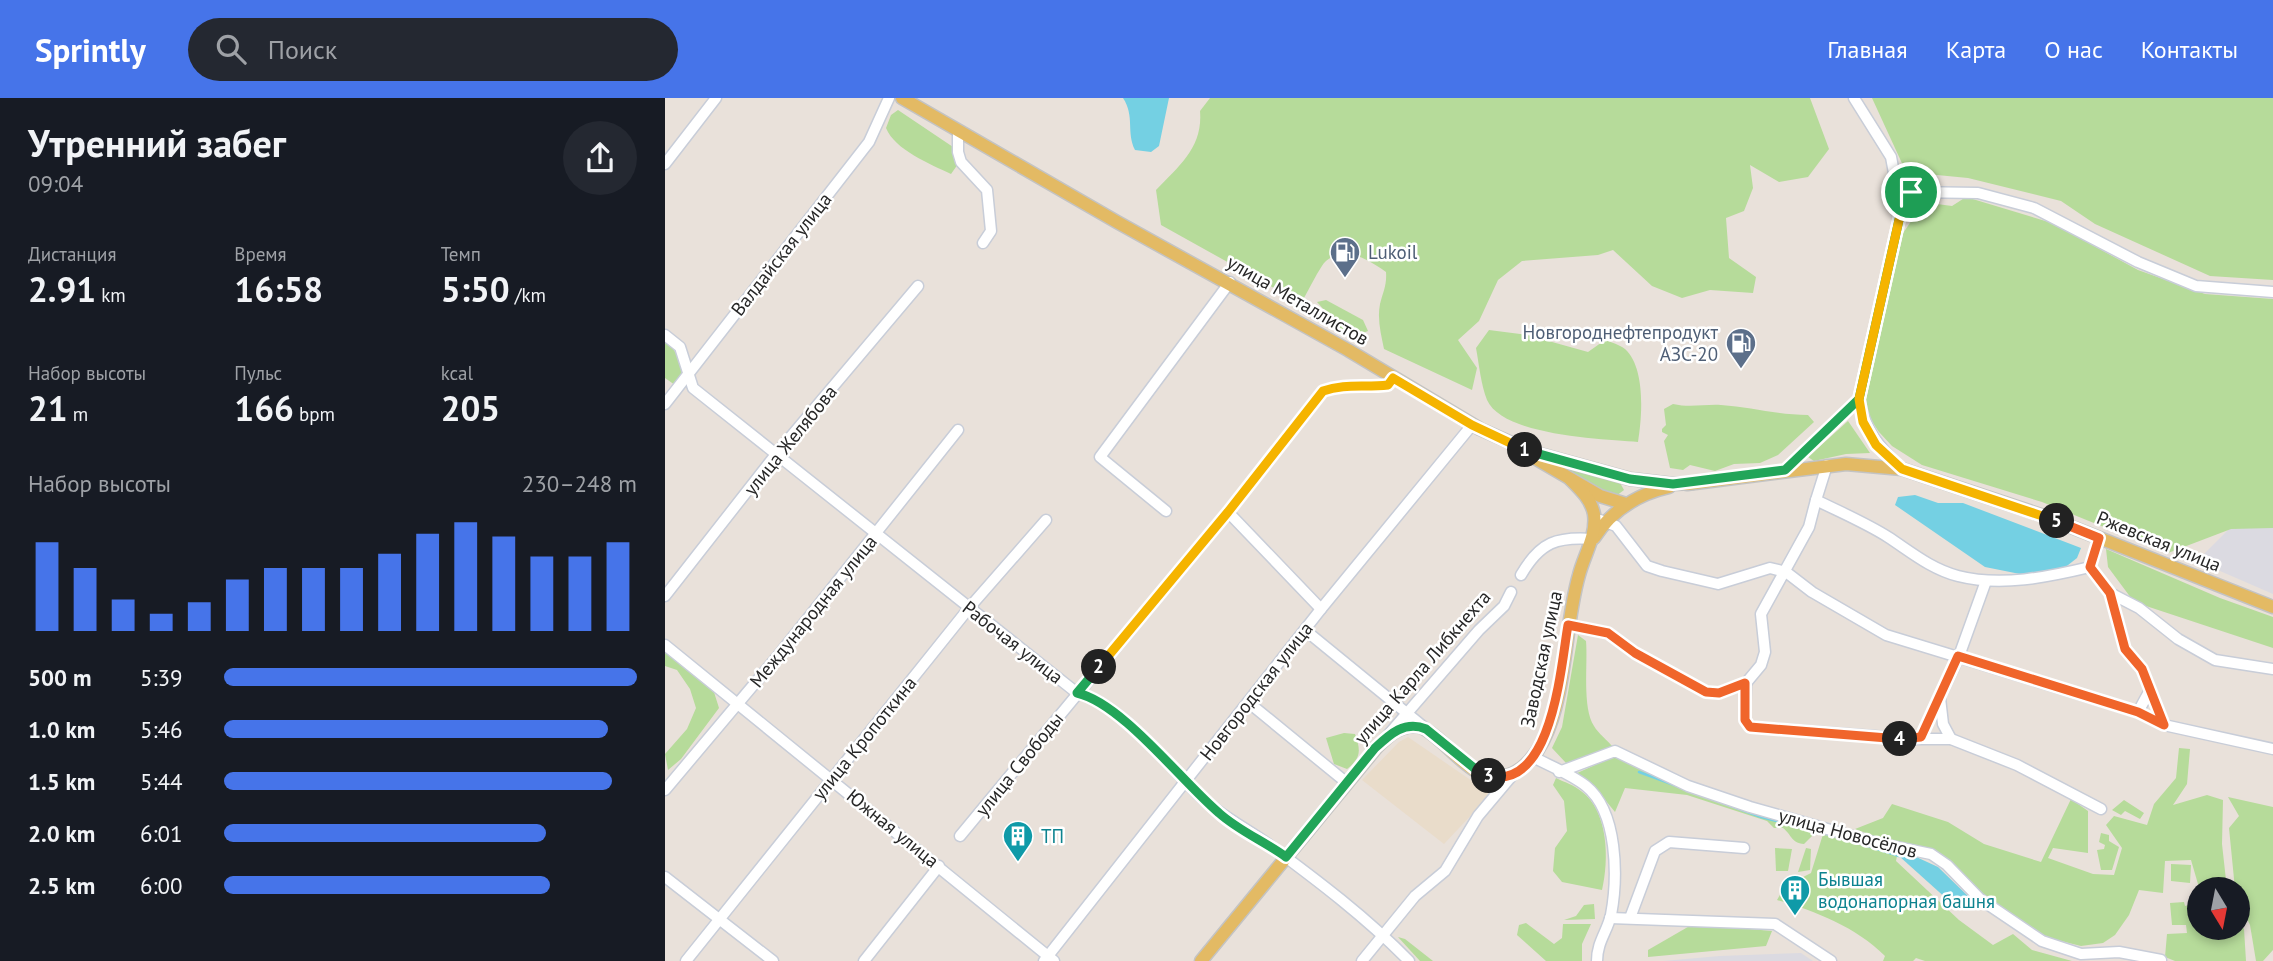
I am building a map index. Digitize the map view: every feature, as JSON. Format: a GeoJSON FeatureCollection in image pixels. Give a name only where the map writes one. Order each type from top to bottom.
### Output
{"type":"FeatureCollection","features":[{"type":"Feature","properties":{"kind":"main road","name":"улица Металлистов"},"geometry":{"type":"LineString","coordinates":[[902,98],[1117,222],[1230,282],[1472,425],[1511,444],[1630,479],[1673,484],[1693,483]]}},
{"type":"Feature","properties":{"kind":"main road"},"geometry":{"type":"LineString","coordinates":[[1511,444],[1600,496],[1630,502],[1630,479]]}},
{"type":"Feature","properties":{"kind":"main road","name":"Ржевская улица"},"geometry":{"type":"LineString","coordinates":[[1693,483],[1827,465],[1902,469],[2044,516],[2273,607]]}},
{"type":"Feature","properties":{"kind":"main road"},"geometry":{"type":"LineString","coordinates":[[1570,480],[1589,500],[1601,520]]}},
{"type":"Feature","properties":{"kind":"main road","name":"Заводская улица"},"geometry":{"type":"LineString","coordinates":[[1515,772],[1533,757],[1542,743],[1551,719],[1579,574],[1601,520],[1630,502],[1666,487],[1693,483]]}},
{"type":"Feature","properties":{"kind":"main road"},"geometry":{"type":"LineString","coordinates":[[1387,736],[1410,726],[1426,729],[1479,772],[1501,778],[1515,772]]}},
{"type":"Feature","properties":{"kind":"main road","name":"улица Карла Либкнехта"},"geometry":{"type":"LineString","coordinates":[[1201,961],[1387,736]]}},
{"type":"Feature","properties":{"kind":"street"},"geometry":{"type":"LineString","coordinates":[[665,164],[716,98]]}},
{"type":"Feature","properties":{"kind":"street","name":"Валдайская улица"},"geometry":{"type":"LineString","coordinates":[[665,404],[870,142],[889,98]]}},
{"type":"Feature","properties":{"kind":"street"},"geometry":{"type":"LineString","coordinates":[[1854,98],[1891,157],[1905,191],[1859,399],[1863,422],[1876,445],[1902,469]]}},
{"type":"Feature","properties":{"kind":"street"},"geometry":{"type":"LineString","coordinates":[[958,130],[959,157],[981,182],[989,199],[991,231],[983,243]]}},
{"type":"Feature","properties":{"kind":"street"},"geometry":{"type":"LineString","coordinates":[[1905,191],[1978,193],[2034,208],[2138,262],[2196,286],[2273,292]]}},
{"type":"Feature","properties":{"kind":"street"},"geometry":{"type":"LineString","coordinates":[[1167,511],[1100,457],[1230,282]]}},
{"type":"Feature","properties":{"kind":"street","name":"улица Желябова"},"geometry":{"type":"LineString","coordinates":[[665,596],[777,453],[918,286]]}},
{"type":"Feature","properties":{"kind":"street","name":"Рабочая улица"},"geometry":{"type":"LineString","coordinates":[[665,335],[680,347],[693,388],[1077,693],[1089,695],[1120,715],[1221,815],[1286,857],[1383,934],[1409,961]]}},
{"type":"Feature","properties":{"kind":"street","name":"улица Свободы"},"geometry":{"type":"LineString","coordinates":[[960,836],[1228,512],[1323,391],[1340,384],[1370,387],[1388,385],[1393,378]]}},
{"type":"Feature","properties":{"kind":"street"},"geometry":{"type":"LineString","coordinates":[[1785,470],[1859,399]]}},
{"type":"Feature","properties":{"kind":"street","name":"Новгородская улица"},"geometry":{"type":"LineString","coordinates":[[1049,959],[1321,609],[1472,425]]}},
{"type":"Feature","properties":{"kind":"street","name":"Международная улица"},"geometry":{"type":"LineString","coordinates":[[665,790],[958,430]]}},
{"type":"Feature","properties":{"kind":"street"},"geometry":{"type":"LineString","coordinates":[[1568,625],[1608,633],[1655,665],[1706,692],[1719,693],[1745,683],[1761,665],[1765,652],[1761,614],[1808,527],[1827,465]]}},
{"type":"Feature","properties":{"kind":"street"},"geometry":{"type":"LineString","coordinates":[[1817,500],[1888,537],[1930,565],[1957,576],[1986,581],[2047,577],[2090,567]]}},
{"type":"Feature","properties":{"kind":"street"},"geometry":{"type":"LineString","coordinates":[[1228,512],[1321,609]]}},
{"type":"Feature","properties":{"kind":"street","name":"улица Кропоткина"},"geometry":{"type":"LineString","coordinates":[[686,961],[969,608],[1046,520]]}},
{"type":"Feature","properties":{"kind":"street"},"geometry":{"type":"LineString","coordinates":[[1601,520],[1623,533],[1647,566],[1718,584],[1770,568],[1786,572],[1812,592],[1886,635],[2138,712],[2164,725],[2273,749]]}},
{"type":"Feature","properties":{"kind":"street"},"geometry":{"type":"LineString","coordinates":[[2090,567],[2099,538]]}},
{"type":"Feature","properties":{"kind":"street"},"geometry":{"type":"LineString","coordinates":[[1521,575],[1529,561],[1550,541],[1591,543]]}},
{"type":"Feature","properties":{"kind":"street"},"geometry":{"type":"LineString","coordinates":[[2090,567],[2110,593],[2125,649],[2142,669],[2164,725]]}},
{"type":"Feature","properties":{"kind":"street"},"geometry":{"type":"LineString","coordinates":[[1921,737],[1958,656],[1986,581]]}},
{"type":"Feature","properties":{"kind":"street","name":"улица Карла Либкнехта"},"geometry":{"type":"LineString","coordinates":[[1387,736],[1504,606],[1511,592]]}},
{"type":"Feature","properties":{"kind":"street"},"geometry":{"type":"LineString","coordinates":[[2110,593],[2139,608],[2178,639],[2215,660],[2273,669]]}},
{"type":"Feature","properties":{"kind":"street"},"geometry":{"type":"LineString","coordinates":[[1305,630],[1426,729]]}},
{"type":"Feature","properties":{"kind":"street","name":"Южная улица"},"geometry":{"type":"LineString","coordinates":[[665,645],[736,705],[939,866],[1049,959]]}},
{"type":"Feature","properties":{"kind":"street"},"geometry":{"type":"LineString","coordinates":[[1745,683],[1745,720],[1750,727],[1914,740],[1921,737],[1951,739],[2017,765],[2101,809]]}},
{"type":"Feature","properties":{"kind":"street"},"geometry":{"type":"LineString","coordinates":[[2138,712],[2150,690]]}},
{"type":"Feature","properties":{"kind":"street"},"geometry":{"type":"LineString","coordinates":[[1940,696],[1943,724],[1951,739]]}},
{"type":"Feature","properties":{"kind":"street"},"geometry":{"type":"LineString","coordinates":[[1248,702],[1347,783]]}},
{"type":"Feature","properties":{"kind":"street","name":"улица Новосёлов"},"geometry":{"type":"LineString","coordinates":[[1559,772],[1615,751],[1688,786],[1750,807],[1873,842],[1931,854],[1948,865],[1980,899],[2042,941],[2081,954],[2119,952],[2161,960]]}},
{"type":"Feature","properties":{"kind":"street"},"geometry":{"type":"LineString","coordinates":[[1533,757],[1587,786],[1606,813],[1614,867],[1611,918],[1597,947],[1597,961]]}},
{"type":"Feature","properties":{"kind":"street","name":"Заводская улица"},"geometry":{"type":"LineString","coordinates":[[1362,961],[1415,896],[1445,871],[1478,816],[1515,772]]}},
{"type":"Feature","properties":{"kind":"street"},"geometry":{"type":"LineString","coordinates":[[1630,918],[1655,851],[1668,842],[1744,848]]}},
{"type":"Feature","properties":{"kind":"street"},"geometry":{"type":"LineString","coordinates":[[864,961],[939,866]]}},
{"type":"Feature","properties":{"kind":"street"},"geometry":{"type":"LineString","coordinates":[[665,877],[773,961]]}},
{"type":"Feature","properties":{"kind":"street"},"geometry":{"type":"LineString","coordinates":[[1611,918],[1775,924],[1831,961]]}},
{"type":"Feature","properties":{"kind":"shaded area"},"geometry":{"type":"Polygon","coordinates":[[[2273,485],[2273,594],[2197,561],[2273,485]]]}},
{"type":"Feature","properties":{"kind":"shaded area"},"geometry":{"type":"Polygon","coordinates":[[[1408,737],[1491,794],[1444,844],[1362,780],[1399,742],[1408,737]]]}},
{"type":"Feature","properties":{"kind":"shaded area"},"geometry":{"type":"Polygon","coordinates":[[[1801,953],[1813,961],[1663,961],[1720,956],[1801,953]]]}},
{"type":"Feature","properties":{"kind":"green space"},"geometry":{"type":"Polygon","coordinates":[[[1210,98],[1810,98],[1829,149],[1808,177],[1779,182],[1750,165],[1753,188],[1744,211],[1726,218],[1729,258],[1756,277],[1753,293],[1710,290],[1682,298],[1652,286],[1613,250],[1598,255],[1522,261],[1498,280],[1479,321],[1458,340],[1477,368],[1472,390],[1384,349],[1379,315],[1386,272],[1372,263],[1349,254],[1334,256],[1323,264],[1301,303],[1161,225],[1156,190],[1181,164],[1194,145],[1200,124],[1200,111],[1210,98]]]}},
{"type":"Feature","properties":{"kind":"green space"},"geometry":{"type":"Polygon","coordinates":[[[1872,98],[2273,98],[2273,280],[2210,276],[2095,224],[2061,201],[1968,178],[1906,172],[1872,98]]]}},
{"type":"Feature","properties":{"kind":"green space"},"geometry":{"type":"Polygon","coordinates":[[[898,110],[956,149],[958,164],[951,174],[905,150],[891,136],[886,128],[891,115],[898,110]]]}},
{"type":"Feature","properties":{"kind":"green space"},"geometry":{"type":"Polygon","coordinates":[[[1966,197],[2052,223],[2138,270],[2205,294],[2273,299],[2273,528],[2231,529],[2168,553],[2042,502],[1922,465],[1892,446],[1879,432],[1867,414],[1864,392],[1903,233],[1919,210],[1937,204],[1952,206],[1966,197]]]}},
{"type":"Feature","properties":{"kind":"green space"},"geometry":{"type":"Polygon","coordinates":[[[1326,300],[1363,320],[1368,331],[1358,335],[1341,329],[1317,302],[1326,300]]]}},
{"type":"Feature","properties":{"kind":"green space"},"geometry":{"type":"Polygon","coordinates":[[[1489,330],[1527,335],[1588,352],[1605,340],[1625,349],[1636,368],[1641,394],[1638,442],[1555,433],[1512,421],[1497,412],[1485,394],[1476,348],[1489,330]]]}},
{"type":"Feature","properties":{"kind":"green space"},"geometry":{"type":"Polygon","coordinates":[[[665,341],[676,353],[683,372],[684,378],[675,385],[665,378],[665,341]]]}},
{"type":"Feature","properties":{"kind":"green space"},"geometry":{"type":"Polygon","coordinates":[[[1673,404],[1721,405],[1808,415],[1814,422],[1778,455],[1760,463],[1734,464],[1715,471],[1690,465],[1683,470],[1670,468],[1664,441],[1668,435],[1662,432],[1666,425],[1664,409],[1673,404]]]}},
{"type":"Feature","properties":{"kind":"green space"},"geometry":{"type":"Polygon","coordinates":[[[1848,421],[1870,453],[1846,454],[1814,461],[1808,457],[1848,421]]]}},
{"type":"Feature","properties":{"kind":"green space"},"geometry":{"type":"Polygon","coordinates":[[[1558,464],[1619,481],[1624,490],[1616,496],[1557,467],[1558,464]]]}},
{"type":"Feature","properties":{"kind":"green space"},"geometry":{"type":"Polygon","coordinates":[[[2106,549],[2220,598],[2273,617],[2273,648],[2134,602],[2108,567],[2106,549]]]}},
{"type":"Feature","properties":{"kind":"green space"},"geometry":{"type":"Polygon","coordinates":[[[1578,635],[1586,641],[1590,718],[1596,729],[1613,747],[1566,763],[1552,748],[1562,727],[1578,635]]]}},
{"type":"Feature","properties":{"kind":"green space"},"geometry":{"type":"Polygon","coordinates":[[[665,651],[713,689],[719,708],[681,759],[668,770],[665,754],[687,729],[696,708],[690,689],[677,670],[665,666],[665,651]]]}},
{"type":"Feature","properties":{"kind":"green space"},"geometry":{"type":"Polygon","coordinates":[[[1344,733],[1355,734],[1359,750],[1357,758],[1347,769],[1334,764],[1326,738],[1344,733]]]}},
{"type":"Feature","properties":{"kind":"green space"},"geometry":{"type":"Polygon","coordinates":[[[2179,748],[2190,749],[2187,784],[2173,805],[2207,795],[2223,800],[2222,844],[2226,877],[2196,877],[2191,860],[2165,861],[2163,893],[2139,890],[2129,915],[2115,935],[2103,943],[2081,946],[2045,937],[1981,893],[1936,851],[1885,840],[1855,829],[1883,818],[1892,804],[1948,822],[1984,844],[2041,862],[2071,799],[2088,811],[2088,853],[2053,848],[2048,858],[2093,874],[2114,875],[2122,848],[2106,825],[2114,816],[2147,825],[2154,804],[2176,778],[2179,748]]]}},
{"type":"Feature","properties":{"kind":"green space"},"geometry":{"type":"Polygon","coordinates":[[[1617,755],[1819,829],[1804,844],[1794,840],[1783,828],[1774,828],[1767,821],[1687,795],[1625,788],[1615,812],[1597,790],[1575,774],[1617,755]]]}},
{"type":"Feature","properties":{"kind":"green space"},"geometry":{"type":"Polygon","coordinates":[[[1556,778],[1581,791],[1590,800],[1602,823],[1606,865],[1602,890],[1562,882],[1553,871],[1555,848],[1567,831],[1564,801],[1553,785],[1556,778]]]}},
{"type":"Feature","properties":{"kind":"green space"},"geometry":{"type":"Polygon","coordinates":[[[2228,797],[2273,807],[2273,950],[2263,961],[2256,961],[2251,931],[2251,877],[2234,877],[2229,828],[2239,816],[2228,797]]]}},
{"type":"Feature","properties":{"kind":"green space"},"geometry":{"type":"Polygon","coordinates":[[[2124,800],[2144,813],[2140,819],[2125,811],[2121,815],[2112,810],[2124,800]]]}},
{"type":"Feature","properties":{"kind":"green space"},"geometry":{"type":"Polygon","coordinates":[[[1824,831],[1898,851],[1896,861],[1959,920],[1993,945],[2013,934],[2032,950],[2072,961],[1925,961],[1916,958],[1913,961],[1883,961],[1885,956],[1848,928],[1806,909],[1777,900],[1785,886],[1811,873],[1824,831]]]}},
{"type":"Feature","properties":{"kind":"green space"},"geometry":{"type":"Polygon","coordinates":[[[2101,833],[2109,835],[2109,841],[2119,847],[2112,870],[2101,870],[2097,850],[2104,849],[2105,845],[2099,842],[2101,833]]]}},
{"type":"Feature","properties":{"kind":"green space"},"geometry":{"type":"Polygon","coordinates":[[[1775,848],[1792,849],[1788,871],[1776,871],[1775,848]]]}},
{"type":"Feature","properties":{"kind":"green space"},"geometry":{"type":"Polygon","coordinates":[[[1806,848],[1811,849],[1810,870],[1798,872],[1806,848]]]}},
{"type":"Feature","properties":{"kind":"green space"},"geometry":{"type":"Polygon","coordinates":[[[2171,864],[2191,865],[2187,883],[2171,881],[2171,864]]]}},
{"type":"Feature","properties":{"kind":"green space"},"geometry":{"type":"Polygon","coordinates":[[[2184,902],[2187,905],[2187,933],[2186,925],[2172,925],[2170,903],[2184,902]]]}},
{"type":"Feature","properties":{"kind":"green space"},"geometry":{"type":"Polygon","coordinates":[[[1594,904],[1595,919],[1564,920],[1576,916],[1584,905],[1594,904]]]}},
{"type":"Feature","properties":{"kind":"green space"},"geometry":{"type":"Polygon","coordinates":[[[1526,923],[1554,944],[1562,938],[1563,924],[1591,924],[1582,944],[1582,961],[1546,961],[1517,935],[1519,925],[1526,923]]]}},
{"type":"Feature","properties":{"kind":"green space"},"geometry":{"type":"Polygon","coordinates":[[[1693,924],[1772,931],[1766,946],[1648,957],[1648,950],[1693,924]]]}},
{"type":"Feature","properties":{"kind":"green space"},"geometry":{"type":"Polygon","coordinates":[[[2187,933],[2187,940],[2245,940],[2246,961],[2175,961],[2165,957],[2167,934],[2187,933]]]}},
{"type":"Feature","properties":{"kind":"green space"},"geometry":{"type":"Polygon","coordinates":[[[1398,937],[1405,939],[1433,961],[1420,961],[1398,937]]]}},
{"type":"Feature","properties":{"kind":"water"},"geometry":{"type":"Polygon","coordinates":[[[1123,98],[1169,98],[1159,146],[1151,152],[1135,150],[1129,111],[1123,98]]]}},
{"type":"Feature","properties":{"kind":"water"},"geometry":{"type":"Polygon","coordinates":[[[1915,495],[1938,503],[1963,503],[2081,548],[2077,558],[2063,569],[2025,575],[1985,567],[1895,505],[1898,497],[1915,495]]]}},
{"type":"Feature","properties":{"kind":"water"},"geometry":{"type":"Polygon","coordinates":[[[1912,855],[1938,867],[1970,898],[1958,909],[1899,856],[1912,855]]]}},
{"type":"Feature","properties":{"kind":"waterway"},"geometry":{"type":"LineString","coordinates":[[1639,772],[1761,817],[1838,837]]}},
{"type":"Feature","properties":{"kind":"waterway"},"geometry":{"type":"LineString","coordinates":[[1865,845],[1899,856]]}},
{"type":"Feature","properties":{"kind":"place","name":"Lukoil"},"geometry":{"type":"Point","coordinates":[1345,279]}},
{"type":"Feature","properties":{"kind":"place","name":"Новгороднефтепродукт АЗС-20"},"geometry":{"type":"Point","coordinates":[1741,370]}},
{"type":"Feature","properties":{"kind":"place","name":"ТП"},"geometry":{"type":"Point","coordinates":[1018,863]}},
{"type":"Feature","properties":{"kind":"place","name":"Бывшая водонапорная башня"},"geometry":{"type":"Point","coordinates":[1795,917]}},
{"type":"Feature","properties":{"kind":"route"},"geometry":{"type":"LineString","coordinates":[[1911,192],[1899,191],[1901,211],[1880,305],[1859,399],[1863,422],[1876,445],[1902,469],[2044,516],[2099,538],[2090,567],[2110,593],[2125,649],[2142,669],[2164,725],[2138,712],[1958,656],[1921,737],[1914,740],[1750,727],[1745,720],[1745,683],[1719,693],[1706,692],[1674,677],[1608,633],[1568,625],[1556,697],[1546,734],[1538,750],[1526,764],[1501,778],[1487,775],[1479,772],[1426,729],[1403,727],[1392,732],[1375,748],[1286,857],[1221,815],[1191,788],[1170,762],[1134,732],[1120,715],[1089,695],[1077,693],[1228,512],[1323,391],[1340,384],[1370,387],[1388,385],[1393,378],[1472,425],[1511,444],[1630,479],[1673,484],[1693,483],[1785,470],[1859,399],[1880,305],[1901,211],[1911,192]]}}]}
